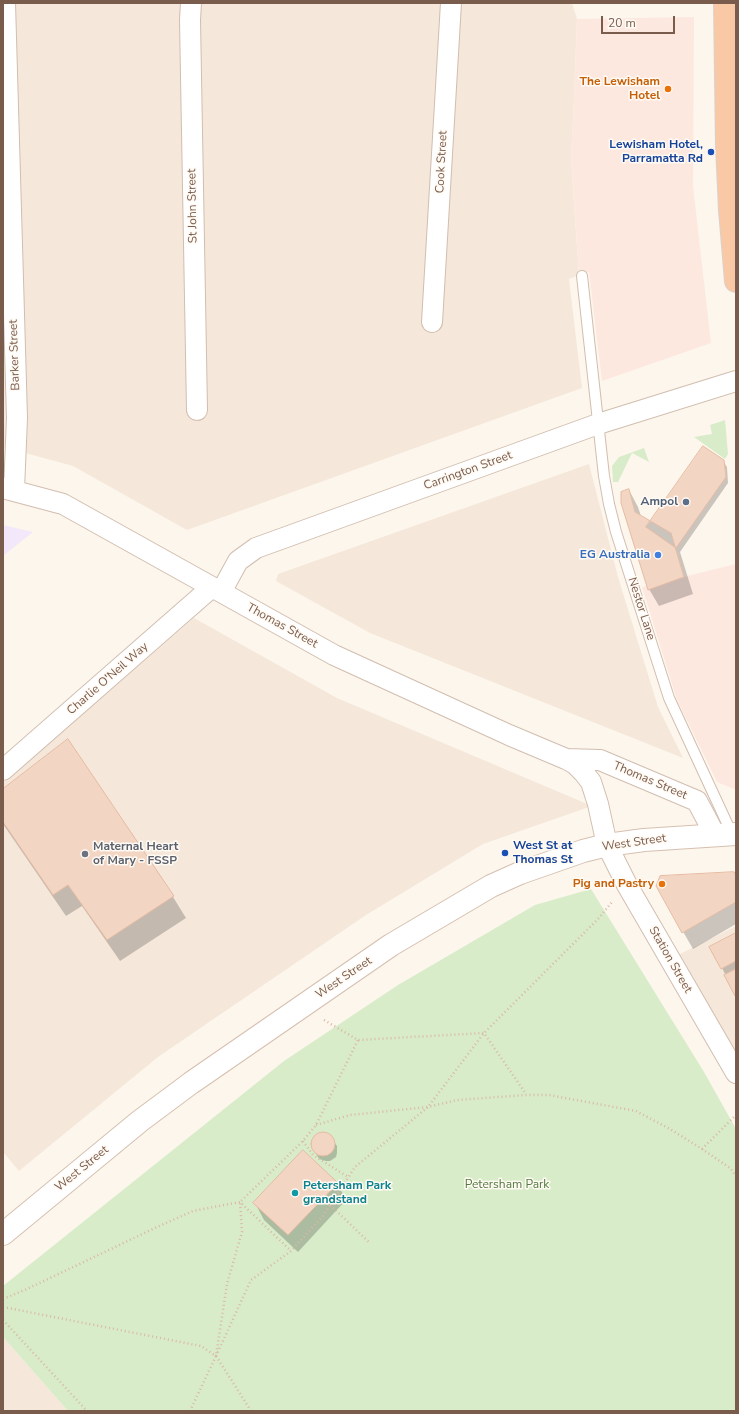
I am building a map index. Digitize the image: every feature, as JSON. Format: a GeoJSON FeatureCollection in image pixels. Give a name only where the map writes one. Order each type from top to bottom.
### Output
{"type":"FeatureCollection","features":[{"type":"Feature","properties":{"kind":"highway"},"geometry":{"type":"LineString","coordinates":[[725,3],[727,146],[730,210],[736,281]]}},
{"type":"Feature","properties":{"kind":"main road","name":"West Street"},"geometry":{"type":"LineString","coordinates":[[3,1234],[140,1121],[191,1083],[391,945],[492,886],[520,873],[583,851],[607,845],[644,840],[728,834]]}},
{"type":"Feature","properties":{"kind":"street","name":"Barker Street"},"geometry":{"type":"LineString","coordinates":[[5,3],[8,282],[17,418],[8,489]]}},
{"type":"Feature","properties":{"kind":"street","name":"St John Street"},"geometry":{"type":"LineString","coordinates":[[192,3],[190,20],[197,410]]}},
{"type":"Feature","properties":{"kind":"street","name":"Cook Street"},"geometry":{"type":"LineString","coordinates":[[432,322],[451,3]]}},
{"type":"Feature","properties":{"kind":"street","name":"Carrington Street"},"geometry":{"type":"LineString","coordinates":[[217,590],[238,561],[256,548],[598,424],[736,381]]}},
{"type":"Feature","properties":{"kind":"street","name":"Thomas Street"},"geometry":{"type":"LineString","coordinates":[[8,489],[63,504],[334,655],[575,764],[591,782],[598,804],[607,845]]}},
{"type":"Feature","properties":{"kind":"street","name":"Charlie O'Neil Way"},"geometry":{"type":"LineString","coordinates":[[3,770],[217,590]]}},
{"type":"Feature","properties":{"kind":"street","name":"Thomas Street"},"geometry":{"type":"LineString","coordinates":[[566,759],[600,760],[697,801],[728,834]]}},
{"type":"Feature","properties":{"kind":"street","name":"Station Street"},"geometry":{"type":"LineString","coordinates":[[607,845],[627,885],[736,1073]]}},
{"type":"Feature","properties":{"kind":"lane","name":"Nestor Lane"},"geometry":{"type":"LineString","coordinates":[[582,276],[598,424],[606,483],[616,532],[669,698],[728,834]]}},
{"type":"Feature","properties":{"kind":"path"},"geometry":{"type":"LineString","coordinates":[[190,1411],[252,1280],[291,1251],[323,1216],[355,1167],[428,1107],[484,1034],[598,919],[627,885]]}},
{"type":"Feature","properties":{"kind":"path"},"geometry":{"type":"LineString","coordinates":[[302,1007],[358,1040],[484,1034]]}},
{"type":"Feature","properties":{"kind":"path"},"geometry":{"type":"LineString","coordinates":[[484,1034],[526,1095]]}},
{"type":"Feature","properties":{"kind":"path"},"geometry":{"type":"LineString","coordinates":[[3,1299],[193,1211],[240,1202],[302,1141],[316,1125],[358,1040]]}},
{"type":"Feature","properties":{"kind":"path"},"geometry":{"type":"LineString","coordinates":[[316,1125],[350,1115],[428,1107],[457,1100],[526,1095],[549,1095],[636,1111],[670,1129],[702,1149],[730,1168],[736,1176]]}},
{"type":"Feature","properties":{"kind":"path"},"geometry":{"type":"LineString","coordinates":[[702,1149],[736,1115]]}},
{"type":"Feature","properties":{"kind":"path"},"geometry":{"type":"LineString","coordinates":[[302,1141],[313,1155],[348,1177]]}},
{"type":"Feature","properties":{"kind":"path"},"geometry":{"type":"LineString","coordinates":[[240,1202],[291,1251]]}},
{"type":"Feature","properties":{"kind":"path"},"geometry":{"type":"LineString","coordinates":[[216,1356],[227,1284],[242,1232],[240,1202]]}},
{"type":"Feature","properties":{"kind":"path"},"geometry":{"type":"LineString","coordinates":[[330,1205],[370,1242]]}},
{"type":"Feature","properties":{"kind":"path"},"geometry":{"type":"LineString","coordinates":[[3,1307],[201,1346],[216,1356],[250,1411]]}},
{"type":"Feature","properties":{"kind":"path"},"geometry":{"type":"LineString","coordinates":[[3,1320],[87,1411]]}},
{"type":"Feature","properties":{"kind":"shaded area"},"geometry":{"type":"Polygon","coordinates":[[[3,3],[572,3],[577,19],[571,158],[579,275],[569,279],[582,388],[187,530],[73,466],[3,447],[3,3]]]}},
{"type":"Feature","properties":{"kind":"shaded area"},"geometry":{"type":"Polygon","coordinates":[[[694,17],[693,186],[711,343],[602,381],[589,272],[579,275],[571,158],[577,19],[694,17]]]}},
{"type":"Feature","properties":{"kind":"shaded area"},"geometry":{"type":"Polygon","coordinates":[[[589,464],[618,577],[658,707],[683,758],[370,633],[276,581],[278,574],[589,464]]]}},
{"type":"Feature","properties":{"kind":"shaded area"},"geometry":{"type":"Polygon","coordinates":[[[3,525],[33,532],[3,556],[3,525]]]}},
{"type":"Feature","properties":{"kind":"shaded area"},"geometry":{"type":"Polygon","coordinates":[[[736,564],[736,790],[717,782],[677,700],[642,587],[736,564]]]}},
{"type":"Feature","properties":{"kind":"shaded area"},"geometry":{"type":"Polygon","coordinates":[[[194,618],[337,698],[592,806],[483,844],[366,915],[158,1057],[19,1171],[3,1152],[3,783],[194,618]]]}},
{"type":"Feature","properties":{"kind":"shaded area"},"geometry":{"type":"Polygon","coordinates":[[[736,926],[736,1073],[670,959],[736,926]]]}},
{"type":"Feature","properties":{"kind":"shaded area"},"geometry":{"type":"Polygon","coordinates":[[[3,1337],[68,1411],[3,1411],[3,1337]]]}},
{"type":"Feature","properties":{"kind":"green space"},"geometry":{"type":"Polygon","coordinates":[[[725,420],[728,454],[725,459],[694,437],[712,434],[710,425],[725,420]]]}},
{"type":"Feature","properties":{"kind":"green space"},"geometry":{"type":"Polygon","coordinates":[[[644,448],[649,462],[632,453],[618,482],[613,482],[612,466],[619,457],[644,448]]]}},
{"type":"Feature","properties":{"kind":"green space","name":"Petersham Park"},"geometry":{"type":"Polygon","coordinates":[[[591,889],[704,1072],[736,1129],[736,1411],[68,1411],[3,1337],[3,1286],[284,1061],[398,985],[535,905],[591,889]]]}},
{"type":"Feature","properties":{"kind":"building","name":"Ampol"},"geometry":{"type":"Polygon","coordinates":[[[703,446],[724,460],[726,477],[676,548],[646,527],[703,446]]]}},
{"type":"Feature","properties":{"kind":"building","name":"EG Australia"},"geometry":{"type":"Polygon","coordinates":[[[629,489],[635,512],[671,533],[684,577],[648,590],[621,503],[621,492],[629,489]]]}},
{"type":"Feature","properties":{"kind":"building","name":"Maternal Heart of Mary - FSSP"},"geometry":{"type":"Polygon","coordinates":[[[68,739],[174,896],[107,940],[68,885],[53,895],[3,822],[3,789],[68,739]]]}},
{"type":"Feature","properties":{"kind":"building"},"geometry":{"type":"Polygon","coordinates":[[[734,872],[736,875],[736,902],[682,933],[656,886],[660,876],[734,872]]]}},
{"type":"Feature","properties":{"kind":"building"},"geometry":{"type":"Polygon","coordinates":[[[736,933],[736,961],[721,969],[709,947],[736,933]]]}},
{"type":"Feature","properties":{"kind":"building"},"geometry":{"type":"Polygon","coordinates":[[[736,969],[736,995],[735,996],[724,975],[736,969]]]}},
{"type":"Feature","properties":{"kind":"building"},"geometry":{"type":"Polygon","coordinates":[[[323,1132],[332,1135],[335,1144],[332,1153],[323,1156],[314,1153],[311,1144],[314,1135],[323,1132]]]}},
{"type":"Feature","properties":{"kind":"building","name":"Petersham Park grandstand"},"geometry":{"type":"Polygon","coordinates":[[[303,1150],[338,1183],[288,1235],[253,1203],[303,1150]]]}},
{"type":"Feature","properties":{"kind":"place","name":"The Lewisham Hotel"},"geometry":{"type":"Point","coordinates":[668,89]}},
{"type":"Feature","properties":{"kind":"place","name":"Lewisham Hotel, Parramatta Rd"},"geometry":{"type":"Point","coordinates":[711,152]}},
{"type":"Feature","properties":{"kind":"place","name":"Ampol"},"geometry":{"type":"Point","coordinates":[686,502]}},
{"type":"Feature","properties":{"kind":"place","name":"EG Australia"},"geometry":{"type":"Point","coordinates":[658,555]}},
{"type":"Feature","properties":{"kind":"place","name":"West St at Thomas St"},"geometry":{"type":"Point","coordinates":[505,853]}},
{"type":"Feature","properties":{"kind":"place","name":"Maternal Heart of Mary - FSSP"},"geometry":{"type":"Point","coordinates":[85,854]}},
{"type":"Feature","properties":{"kind":"place","name":"Pig and Pastry"},"geometry":{"type":"Point","coordinates":[662,884]}},
{"type":"Feature","properties":{"kind":"place","name":"Petersham Park grandstand"},"geometry":{"type":"Point","coordinates":[295,1193]}}]}
